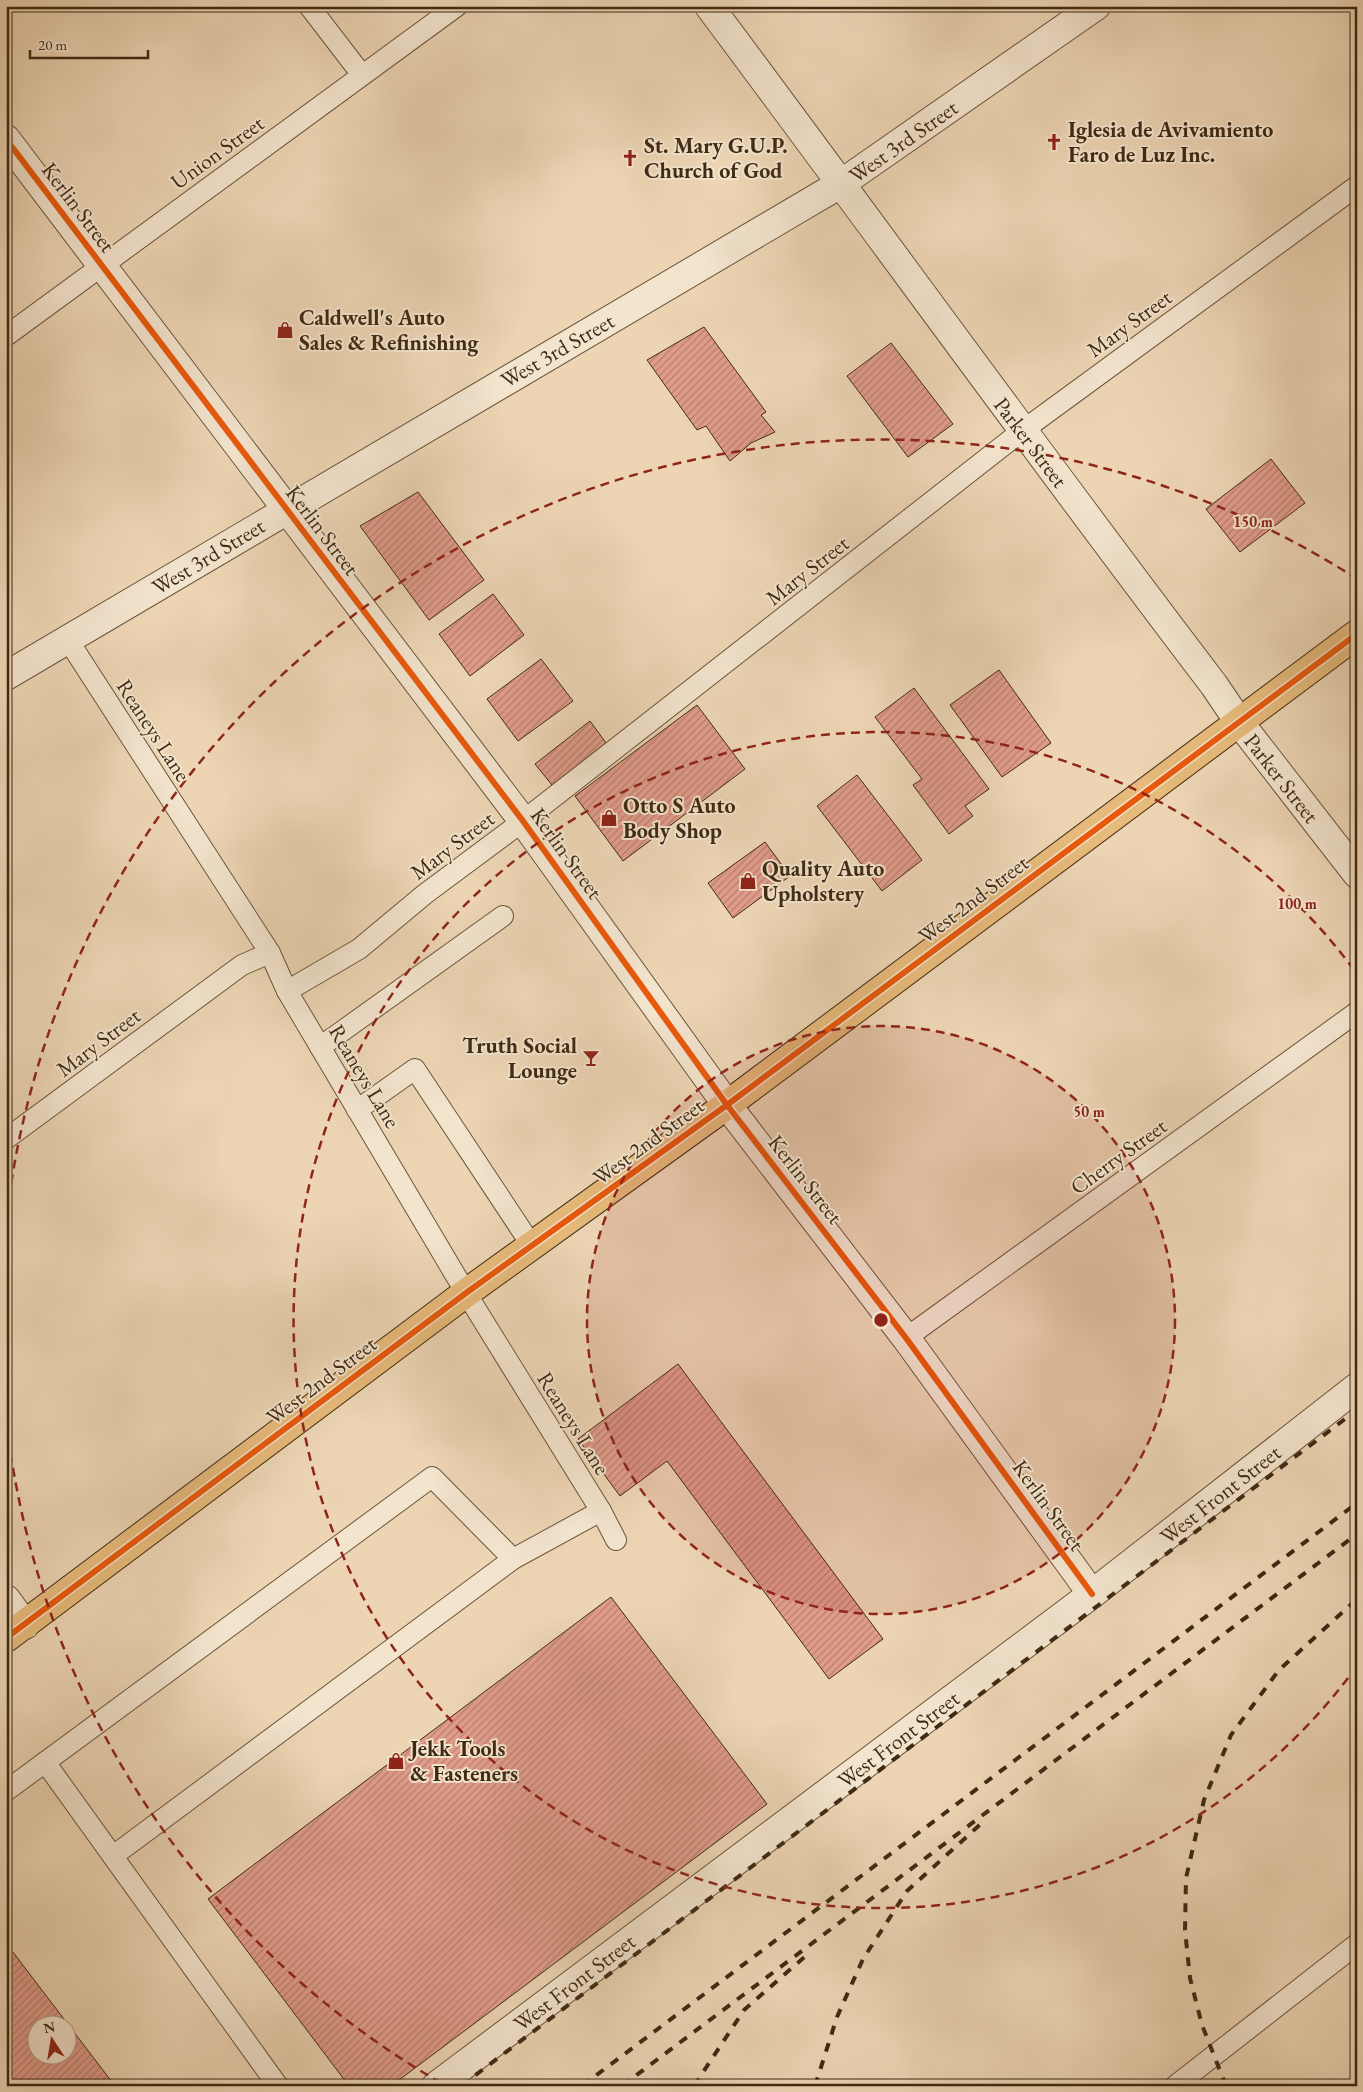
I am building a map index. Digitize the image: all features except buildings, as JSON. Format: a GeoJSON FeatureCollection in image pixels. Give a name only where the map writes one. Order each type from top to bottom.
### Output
{"type":"FeatureCollection","features":[{"type":"Feature","properties":{"kind":"main road","name":"West 2nd Street"},"geometry":{"type":"LineString","coordinates":[[16,1632],[466,1293],[727,1105],[1357,634]]}},
{"type":"Feature","properties":{"kind":"street","name":"Parker Street"},"geometry":{"type":"LineString","coordinates":[[709,6],[842,184],[1022,431],[1214,685],[1239,722],[1357,874]]}},
{"type":"Feature","properties":{"kind":"street","name":"West 3rd Street"},"geometry":{"type":"LineString","coordinates":[[6,676],[285,510],[842,184],[1096,6]]}},
{"type":"Feature","properties":{"kind":"street","name":"Kerlin Street"},"geometry":{"type":"LineString","coordinates":[[6,139],[285,510],[523,821],[727,1105],[906,1338],[1092,1594]]}},
{"type":"Feature","properties":{"kind":"street","name":"West Front Street"},"geometry":{"type":"LineString","coordinates":[[436,2086],[1092,1594],[1357,1387]]}},
{"type":"Feature","properties":{"kind":"street"},"geometry":{"type":"LineString","coordinates":[[6,1599],[16,1632]]}},
{"type":"Feature","properties":{"kind":"lane"},"geometry":{"type":"LineString","coordinates":[[309,6],[362,75]]}},
{"type":"Feature","properties":{"kind":"lane","name":"Union Street"},"geometry":{"type":"LineString","coordinates":[[6,336],[457,6]]}},
{"type":"Feature","properties":{"kind":"lane","name":"Mary Street"},"geometry":{"type":"LineString","coordinates":[[287,991],[359,949],[425,894],[523,821],[1022,431],[1357,186]]}},
{"type":"Feature","properties":{"kind":"lane","name":"Reaneys Lane"},"geometry":{"type":"LineString","coordinates":[[68,640],[270,953],[287,991],[320,1047],[466,1293],[601,1511],[616,1540]]}},
{"type":"Feature","properties":{"kind":"lane"},"geometry":{"type":"LineString","coordinates":[[320,1047],[503,916]]}},
{"type":"Feature","properties":{"kind":"lane","name":"Mary Street"},"geometry":{"type":"LineString","coordinates":[[6,1140],[242,965],[270,953]]}},
{"type":"Feature","properties":{"kind":"lane","name":"Cherry Street"},"geometry":{"type":"LineString","coordinates":[[906,1338],[1357,1012]]}},
{"type":"Feature","properties":{"kind":"lane"},"geometry":{"type":"LineString","coordinates":[[358,1110],[415,1069],[532,1246]]}},
{"type":"Feature","properties":{"kind":"lane"},"geometry":{"type":"LineString","coordinates":[[6,1791],[432,1477],[513,1558]]}},
{"type":"Feature","properties":{"kind":"lane"},"geometry":{"type":"LineString","coordinates":[[113,1856],[513,1558],[601,1511]]}},
{"type":"Feature","properties":{"kind":"lane"},"geometry":{"type":"LineString","coordinates":[[45,1762],[278,2086]]}},
{"type":"Feature","properties":{"kind":"lane"},"geometry":{"type":"LineString","coordinates":[[1176,2086],[1357,1944]]}},
{"type":"Feature","properties":{"kind":"railway"},"geometry":{"type":"LineString","coordinates":[[461,2086],[1357,1410]]}},
{"type":"Feature","properties":{"kind":"railway"},"geometry":{"type":"LineString","coordinates":[[582,2086],[1357,1503]]}},
{"type":"Feature","properties":{"kind":"railway"},"geometry":{"type":"LineString","coordinates":[[622,2086],[1357,1534]]}},
{"type":"Feature","properties":{"kind":"railway"},"geometry":{"type":"LineString","coordinates":[[1226,2086],[1202,2025],[1190,1978],[1185,1930],[1186,1878],[1204,1800],[1231,1735],[1279,1670],[1357,1599]]}},
{"type":"Feature","properties":{"kind":"railway"},"geometry":{"type":"LineString","coordinates":[[815,2086],[837,2017],[863,1959],[907,1891],[984,1821]]}},
{"type":"Feature","properties":{"kind":"railway"},"geometry":{"type":"LineString","coordinates":[[694,2086],[744,2010],[809,1953]]}},
{"type":"Feature","properties":{"kind":"cycle path"},"geometry":{"type":"LineString","coordinates":[[6,139],[523,821],[727,1105],[906,1338],[1092,1594]]}},
{"type":"Feature","properties":{"kind":"cycle path"},"geometry":{"type":"LineString","coordinates":[[6,1638],[466,1293],[727,1105],[1357,634]]}},
{"type":"Feature","properties":{"kind":"place","name":"Iglesia de Avivamiento Faro de Luz Inc."},"geometry":{"type":"Point","coordinates":[1054,142]}},
{"type":"Feature","properties":{"kind":"place","name":"St. Mary G.U.P. Church of God"},"geometry":{"type":"Point","coordinates":[630,158]}},
{"type":"Feature","properties":{"kind":"place","name":"Caldwell's Auto Sales & Refinishing"},"geometry":{"type":"Point","coordinates":[285,330]}},
{"type":"Feature","properties":{"kind":"place","name":"Otto S Auto Body Shop"},"geometry":{"type":"Point","coordinates":[609,818]}},
{"type":"Feature","properties":{"kind":"place","name":"Quality Auto Upholstery"},"geometry":{"type":"Point","coordinates":[748,881]}},
{"type":"Feature","properties":{"kind":"place","name":"Truth Social Lounge"},"geometry":{"type":"Point","coordinates":[591,1058]}},
{"type":"Feature","properties":{"kind":"place","name":"Jekk Tools & Fasteners"},"geometry":{"type":"Point","coordinates":[396,1761]}}]}
